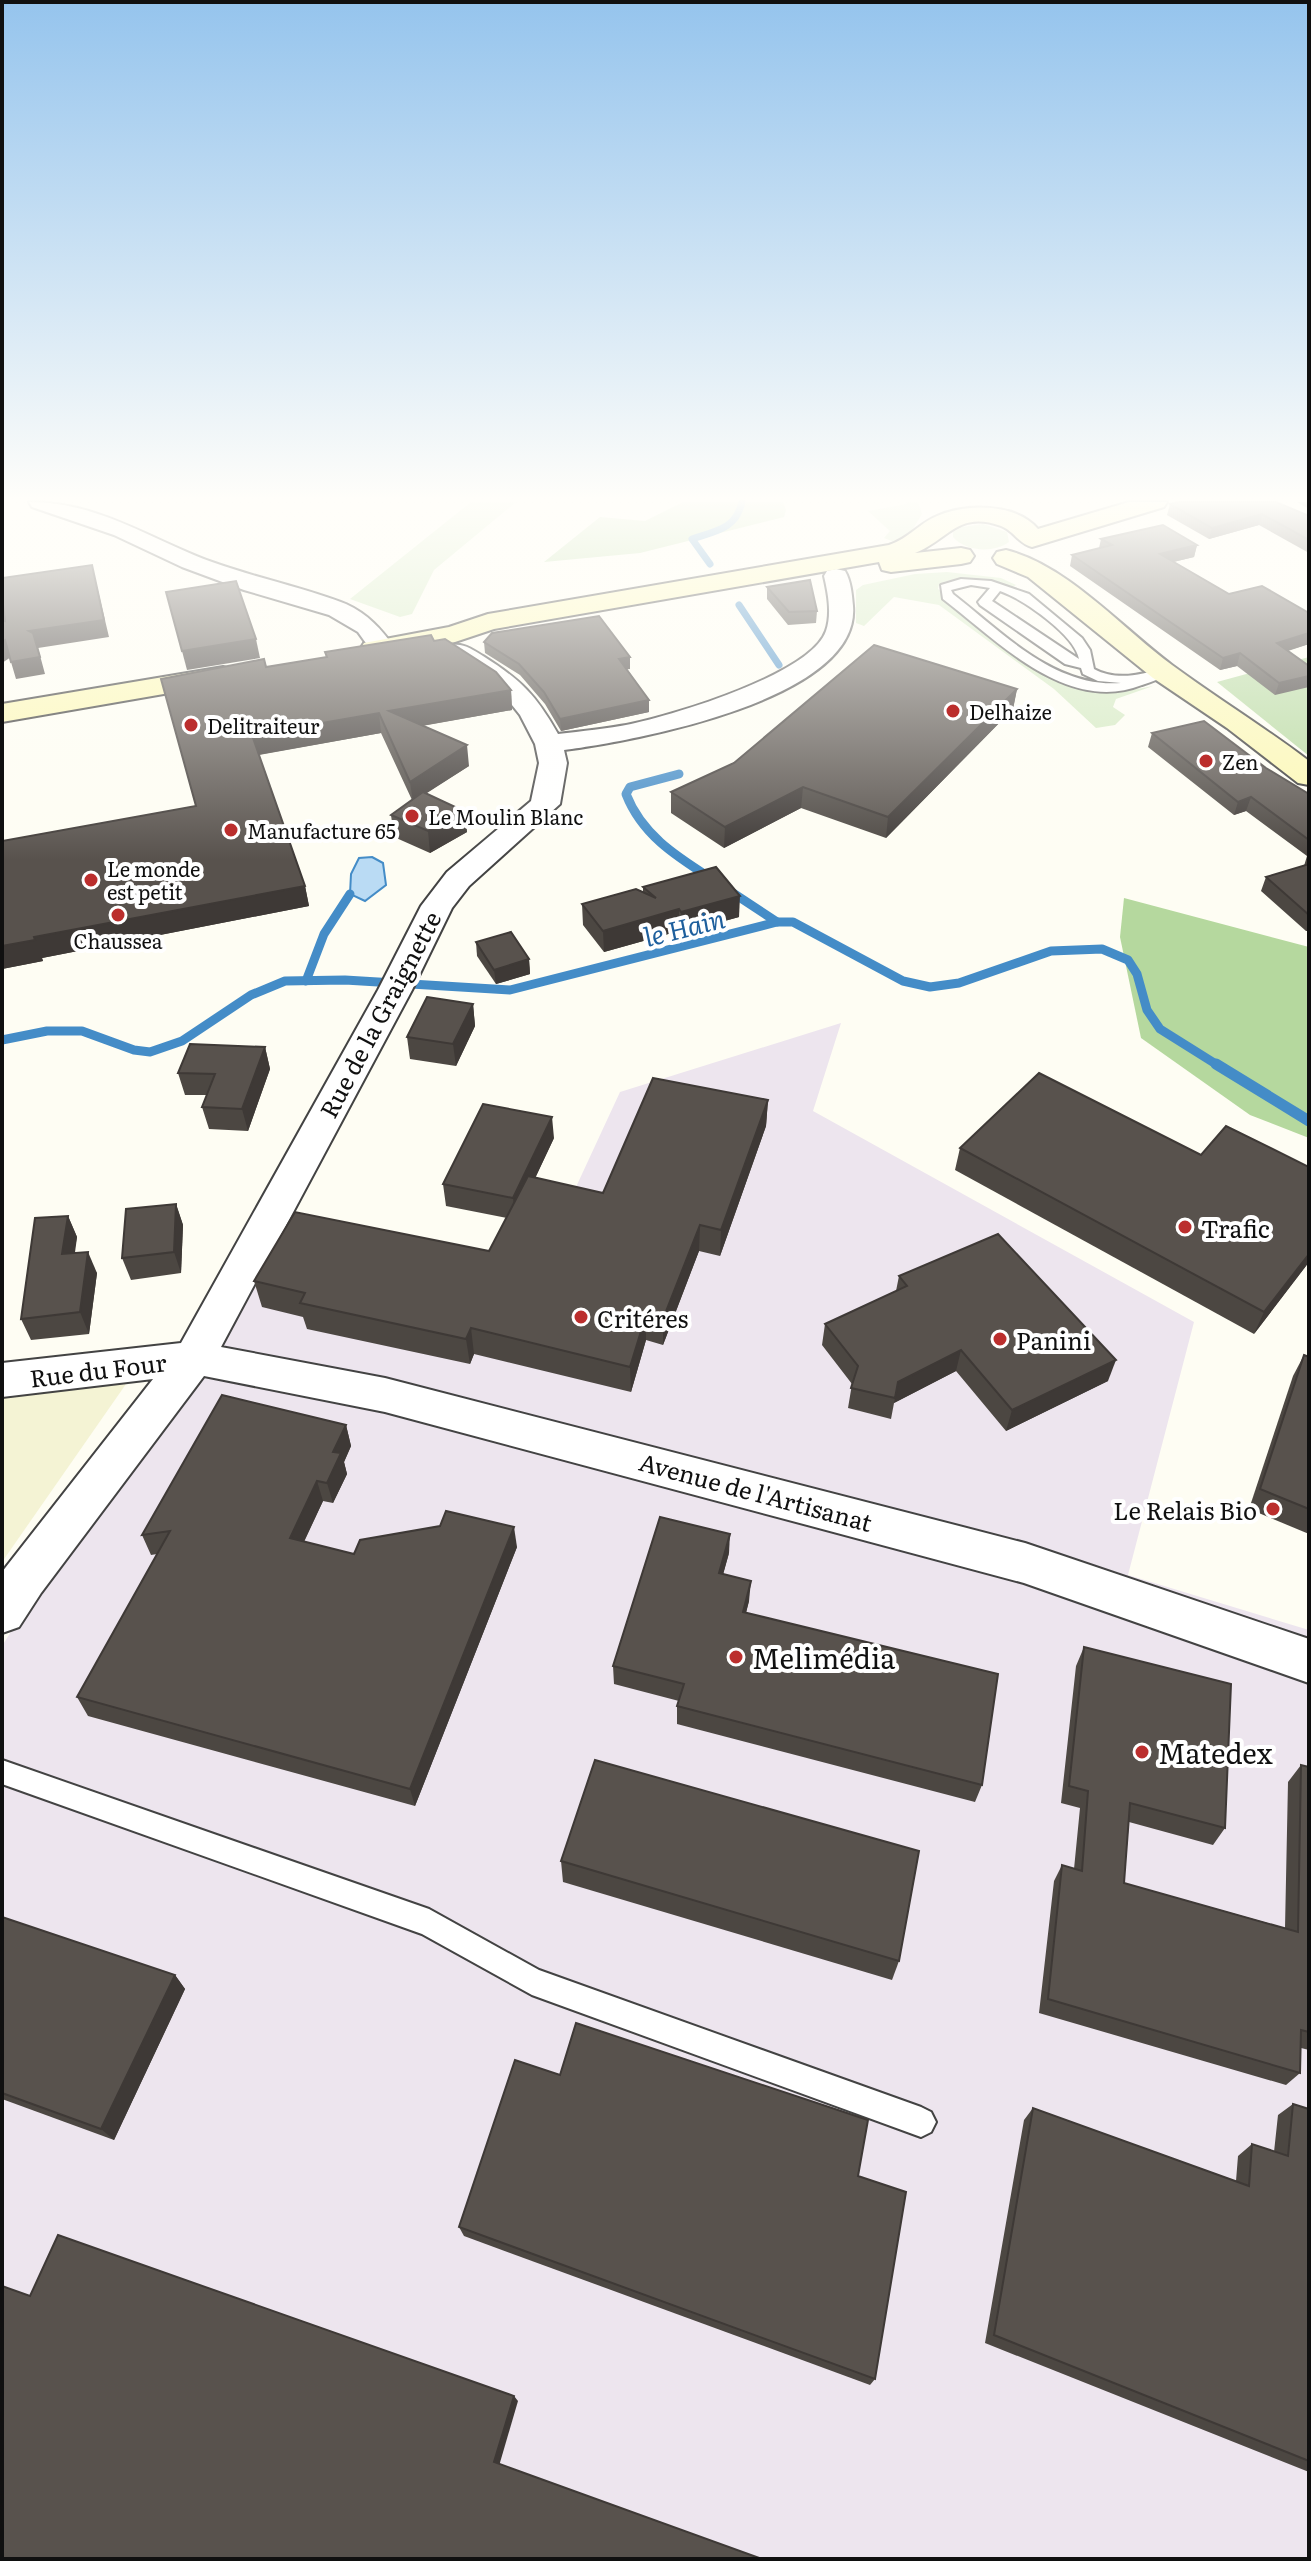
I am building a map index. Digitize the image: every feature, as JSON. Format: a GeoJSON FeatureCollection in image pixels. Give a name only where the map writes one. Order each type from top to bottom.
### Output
{"type":"FeatureCollection","features":[{"type":"Feature","properties":{"kind":"main road"},"geometry":{"type":"LineString","coordinates":[[351,653],[446,635],[491,622]]}},
{"type":"Feature","properties":{"kind":"main road"},"geometry":{"type":"LineString","coordinates":[[446,635],[476,638],[571,622]]}},
{"type":"Feature","properties":{"kind":"main road"},"geometry":{"type":"LineString","coordinates":[[1097,622],[1156,674],[1238,722],[1309,776]]}},
{"type":"Feature","properties":{"kind":"main road"},"geometry":{"type":"LineString","coordinates":[[1117,622],[1213,695],[1238,722]]}},
{"type":"Feature","properties":{"kind":"main road"},"geometry":{"type":"LineString","coordinates":[[2,713],[244,672]]}},
{"type":"Feature","properties":{"kind":"street"},"geometry":{"type":"LineString","coordinates":[[358,622],[367,627],[382,648]]}},
{"type":"Feature","properties":{"kind":"street"},"geometry":{"type":"LineString","coordinates":[[446,635],[509,684],[532,713],[549,744],[630,733],[785,680],[820,655],[837,636],[839,622]]}},
{"type":"Feature","properties":{"kind":"street","name":"Rue de la Graignette"},"geometry":{"type":"LineString","coordinates":[[2,1612],[24,1578],[194,1358],[437,906],[458,879],[545,804],[553,763],[549,744]]}},
{"type":"Feature","properties":{"kind":"street","name":"Rue du Four"},"geometry":{"type":"LineString","coordinates":[[2,1380],[194,1358]]}},
{"type":"Feature","properties":{"kind":"street","name":"Avenue de l'Artisanat"},"geometry":{"type":"LineString","coordinates":[[194,1358],[385,1395],[1010,1559],[1309,1661]]}},
{"type":"Feature","properties":{"kind":"lane"},"geometry":{"type":"LineString","coordinates":[[983,622],[1056,677],[1094,688],[1120,688],[1156,674]]}},
{"type":"Feature","properties":{"kind":"lane"},"geometry":{"type":"LineString","coordinates":[[1015,622],[1070,661],[1085,665]]}},
{"type":"Feature","properties":{"kind":"lane"},"geometry":{"type":"LineString","coordinates":[[1053,622],[1077,641],[1087,658],[1085,665],[1088,671],[1108,681],[1156,674]]}},
{"type":"Feature","properties":{"kind":"lane"},"geometry":{"type":"LineString","coordinates":[[2,1772],[429,1923],[532,1981],[921,2122]]}},
{"type":"Feature","properties":{"kind":"shaded area"},"geometry":{"type":"Polygon","coordinates":[[[841,1023],[813,1111],[1194,1322],[1128,1575],[1309,1630],[1309,2559],[2,2559],[2,1646],[191,1347],[279,1218],[538,1269],[620,1092],[841,1023]]]}},
{"type":"Feature","properties":{"kind":"green space"},"geometry":{"type":"Polygon","coordinates":[[[962,622],[982,622],[1064,682],[1108,691],[1153,686],[1116,699],[1113,707],[1125,715],[1115,725],[1096,728],[1054,689],[962,622]]]}},
{"type":"Feature","properties":{"kind":"green space"},"geometry":{"type":"Polygon","coordinates":[[[1309,657],[1309,756],[1217,682],[1309,657]]]}},
{"type":"Feature","properties":{"kind":"green space"},"geometry":{"type":"Polygon","coordinates":[[[1124,898],[1309,947],[1309,1138],[1250,1115],[1141,1038],[1120,937],[1124,898]]]}},
{"type":"Feature","properties":{"kind":"green space"},"geometry":{"type":"Polygon","coordinates":[[[126,1384],[2,1562],[2,1396],[126,1384]]]}},
{"type":"Feature","properties":{"kind":"water"},"geometry":{"type":"Polygon","coordinates":[[[372,857],[383,863],[386,885],[365,901],[350,894],[351,874],[359,858],[372,857]]]}},
{"type":"Feature","properties":{"kind":"building"},"geometry":{"type":"Polygon","coordinates":[[[2,622],[94,622],[29,631],[33,633],[40,657],[11,662],[5,640],[2,642],[2,622]]]}},
{"type":"Feature","properties":{"kind":"building"},"geometry":{"type":"Polygon","coordinates":[[[174,622],[250,622],[256,639],[182,651],[174,622]]]}},
{"type":"Feature","properties":{"kind":"building"},"geometry":{"type":"Polygon","coordinates":[[[564,622],[603,622],[630,657],[619,659],[649,700],[560,719],[544,692],[519,664],[484,642],[492,633],[564,622]]]}},
{"type":"Feature","properties":{"kind":"building"},"geometry":{"type":"Polygon","coordinates":[[[1170,622],[1309,622],[1309,633],[1277,643],[1309,666],[1309,676],[1279,683],[1240,653],[1223,658],[1170,622]]]}},
{"type":"Feature","properties":{"kind":"building"},"geometry":{"type":"Polygon","coordinates":[[[431,635],[434,641],[445,639],[496,672],[511,690],[389,711],[467,745],[410,782],[379,713],[252,735],[305,886],[34,937],[35,940],[2,946],[2,841],[196,806],[161,679],[264,659],[266,667],[327,657],[325,652],[431,635]]]}},
{"type":"Feature","properties":{"kind":"building"},"geometry":{"type":"Polygon","coordinates":[[[874,645],[1017,689],[888,817],[803,787],[725,827],[671,792],[734,763],[874,645]]]}},
{"type":"Feature","properties":{"kind":"building"},"geometry":{"type":"Polygon","coordinates":[[[1204,721],[1266,768],[1309,794],[1309,840],[1251,797],[1238,802],[1152,733],[1204,721]]]}},
{"type":"Feature","properties":{"kind":"building"},"geometry":{"type":"Polygon","coordinates":[[[423,792],[464,811],[428,831],[391,815],[423,792]]]}},
{"type":"Feature","properties":{"kind":"building"},"geometry":{"type":"Polygon","coordinates":[[[1309,864],[1309,915],[1266,877],[1309,864]]]}},
{"type":"Feature","properties":{"kind":"building"},"geometry":{"type":"Polygon","coordinates":[[[716,867],[740,896],[681,912],[679,909],[603,931],[582,904],[636,889],[656,898],[643,887],[716,867]]]}},
{"type":"Feature","properties":{"kind":"building"},"geometry":{"type":"Polygon","coordinates":[[[511,932],[529,959],[494,970],[476,942],[511,932]]]}},
{"type":"Feature","properties":{"kind":"building"},"geometry":{"type":"Polygon","coordinates":[[[427,997],[473,1004],[453,1044],[407,1037],[427,997]]]}},
{"type":"Feature","properties":{"kind":"building"},"geometry":{"type":"Polygon","coordinates":[[[190,1044],[265,1047],[242,1109],[202,1107],[215,1074],[178,1073],[190,1044]]]}},
{"type":"Feature","properties":{"kind":"building","name":"Trafic"},"geometry":{"type":"Polygon","coordinates":[[[1039,1073],[1201,1155],[1226,1126],[1309,1167],[1309,1254],[1264,1312],[960,1148],[1039,1073]]]}},
{"type":"Feature","properties":{"kind":"building"},"geometry":{"type":"Polygon","coordinates":[[[653,1078],[768,1100],[721,1230],[700,1225],[663,1319],[646,1315],[630,1367],[471,1328],[466,1339],[300,1303],[305,1293],[254,1281],[295,1212],[489,1251],[528,1176],[603,1193],[653,1078]]]}},
{"type":"Feature","properties":{"kind":"building"},"geometry":{"type":"Polygon","coordinates":[[[483,1104],[552,1117],[513,1198],[443,1184],[483,1104]]]}},
{"type":"Feature","properties":{"kind":"building"},"geometry":{"type":"Polygon","coordinates":[[[176,1204],[174,1252],[122,1258],[126,1209],[176,1204]]]}},
{"type":"Feature","properties":{"kind":"building"},"geometry":{"type":"Polygon","coordinates":[[[68,1216],[62,1254],[88,1252],[80,1312],[21,1319],[35,1218],[68,1216]]]}},
{"type":"Feature","properties":{"kind":"building"},"geometry":{"type":"Polygon","coordinates":[[[998,1234],[1116,1360],[1012,1410],[961,1350],[898,1382],[895,1398],[851,1388],[858,1366],[825,1324],[907,1286],[899,1276],[998,1234]]]}},
{"type":"Feature","properties":{"kind":"building"},"geometry":{"type":"Polygon","coordinates":[[[1304,1355],[1309,1357],[1309,1509],[1260,1489],[1304,1355]]]}},
{"type":"Feature","properties":{"kind":"building"},"geometry":{"type":"Polygon","coordinates":[[[222,1395],[346,1425],[333,1452],[341,1453],[327,1483],[317,1481],[290,1538],[354,1554],[360,1540],[440,1526],[446,1511],[514,1527],[410,1789],[77,1697],[170,1531],[142,1535],[222,1395]]]}},
{"type":"Feature","properties":{"kind":"building","name":"Melimédia"},"geometry":{"type":"Polygon","coordinates":[[[660,1517],[730,1534],[719,1573],[751,1581],[743,1612],[998,1674],[982,1785],[677,1706],[684,1684],[613,1666],[660,1517]]]}},
{"type":"Feature","properties":{"kind":"building"},"geometry":{"type":"Polygon","coordinates":[[[1084,1647],[1231,1684],[1225,1828],[1130,1803],[1124,1883],[1298,1932],[1301,1765],[1309,1767],[1309,2032],[1301,2030],[1300,2073],[1048,1999],[1062,1865],[1082,1871],[1088,1791],[1069,1786],[1084,1647]]]}},
{"type":"Feature","properties":{"kind":"building"},"geometry":{"type":"Polygon","coordinates":[[[595,1760],[919,1851],[899,1961],[561,1861],[595,1760]]]}},
{"type":"Feature","properties":{"kind":"building"},"geometry":{"type":"Polygon","coordinates":[[[2,1917],[175,1975],[101,2129],[2,2093],[2,1917]]]}},
{"type":"Feature","properties":{"kind":"building"},"geometry":{"type":"Polygon","coordinates":[[[576,2023],[868,2120],[858,2176],[906,2192],[875,2379],[459,2227],[515,2060],[560,2075],[576,2023]]]}},
{"type":"Feature","properties":{"kind":"building"},"geometry":{"type":"Polygon","coordinates":[[[1293,2104],[1309,2109],[1309,2461],[994,2335],[1033,2108],[1249,2186],[1252,2144],[1288,2156],[1293,2104]]]}},
{"type":"Feature","properties":{"kind":"building"},"geometry":{"type":"Polygon","coordinates":[[[58,2235],[514,2396],[494,2462],[762,2559],[2,2559],[2,2286],[30,2296],[58,2235]]]}},
{"type":"Feature","properties":{"kind":"waterway"},"geometry":{"type":"LineString","coordinates":[[750,622],[779,665]]}},
{"type":"Feature","properties":{"kind":"waterway"},"geometry":{"type":"LineString","coordinates":[[679,774],[630,787],[626,794],[651,833],[673,853],[712,879]]}},
{"type":"Feature","properties":{"kind":"waterway"},"geometry":{"type":"LineString","coordinates":[[730,891],[777,922]]}},
{"type":"Feature","properties":{"kind":"waterway"},"geometry":{"type":"LineString","coordinates":[[306,981],[324,934],[350,894]]}},
{"type":"Feature","properties":{"kind":"waterway","name":"le Hain"},"geometry":{"type":"LineString","coordinates":[[306,981],[345,980],[510,990],[777,922]]}},
{"type":"Feature","properties":{"kind":"waterway","name":"le Hain"},"geometry":{"type":"LineString","coordinates":[[777,922],[793,922],[903,981],[930,987],[959,983],[1051,951],[1102,949],[1128,960],[1137,974],[1147,1010],[1160,1029],[1219,1066]]}},
{"type":"Feature","properties":{"kind":"waterway","name":"le Hain"},"geometry":{"type":"LineString","coordinates":[[2,1040],[47,1031],[82,1031],[134,1050],[150,1052],[182,1041],[251,995],[285,981],[306,981]]}},
{"type":"Feature","properties":{"kind":"waterway","name":"le Hain"},"geometry":{"type":"LineString","coordinates":[[1216,1064],[1309,1121]]}},
{"type":"Feature","properties":{"kind":"place","name":"Delhaize"},"geometry":{"type":"Point","coordinates":[953,711]}},
{"type":"Feature","properties":{"kind":"place","name":"Delitraiteur"},"geometry":{"type":"Point","coordinates":[191,725]}},
{"type":"Feature","properties":{"kind":"place","name":"Zen"},"geometry":{"type":"Point","coordinates":[1206,761]}},
{"type":"Feature","properties":{"kind":"place","name":"Le Moulin Blanc"},"geometry":{"type":"Point","coordinates":[412,816]}},
{"type":"Feature","properties":{"kind":"place","name":"Manufacture 65"},"geometry":{"type":"Point","coordinates":[231,830]}},
{"type":"Feature","properties":{"kind":"place","name":"Le monde est petit"},"geometry":{"type":"Point","coordinates":[91,880]}},
{"type":"Feature","properties":{"kind":"place","name":"Chaussea"},"geometry":{"type":"Point","coordinates":[118,915]}},
{"type":"Feature","properties":{"kind":"place","name":"Trafic"},"geometry":{"type":"Point","coordinates":[1185,1227]}},
{"type":"Feature","properties":{"kind":"place","name":"Critéres"},"geometry":{"type":"Point","coordinates":[581,1317]}},
{"type":"Feature","properties":{"kind":"place","name":"Panini"},"geometry":{"type":"Point","coordinates":[1000,1339]}},
{"type":"Feature","properties":{"kind":"place","name":"Le Relais Bio"},"geometry":{"type":"Point","coordinates":[1273,1509]}},
{"type":"Feature","properties":{"kind":"place","name":"Melimédia"},"geometry":{"type":"Point","coordinates":[736,1657]}},
{"type":"Feature","properties":{"kind":"place","name":"Matedex"},"geometry":{"type":"Point","coordinates":[1142,1752]}}]}
